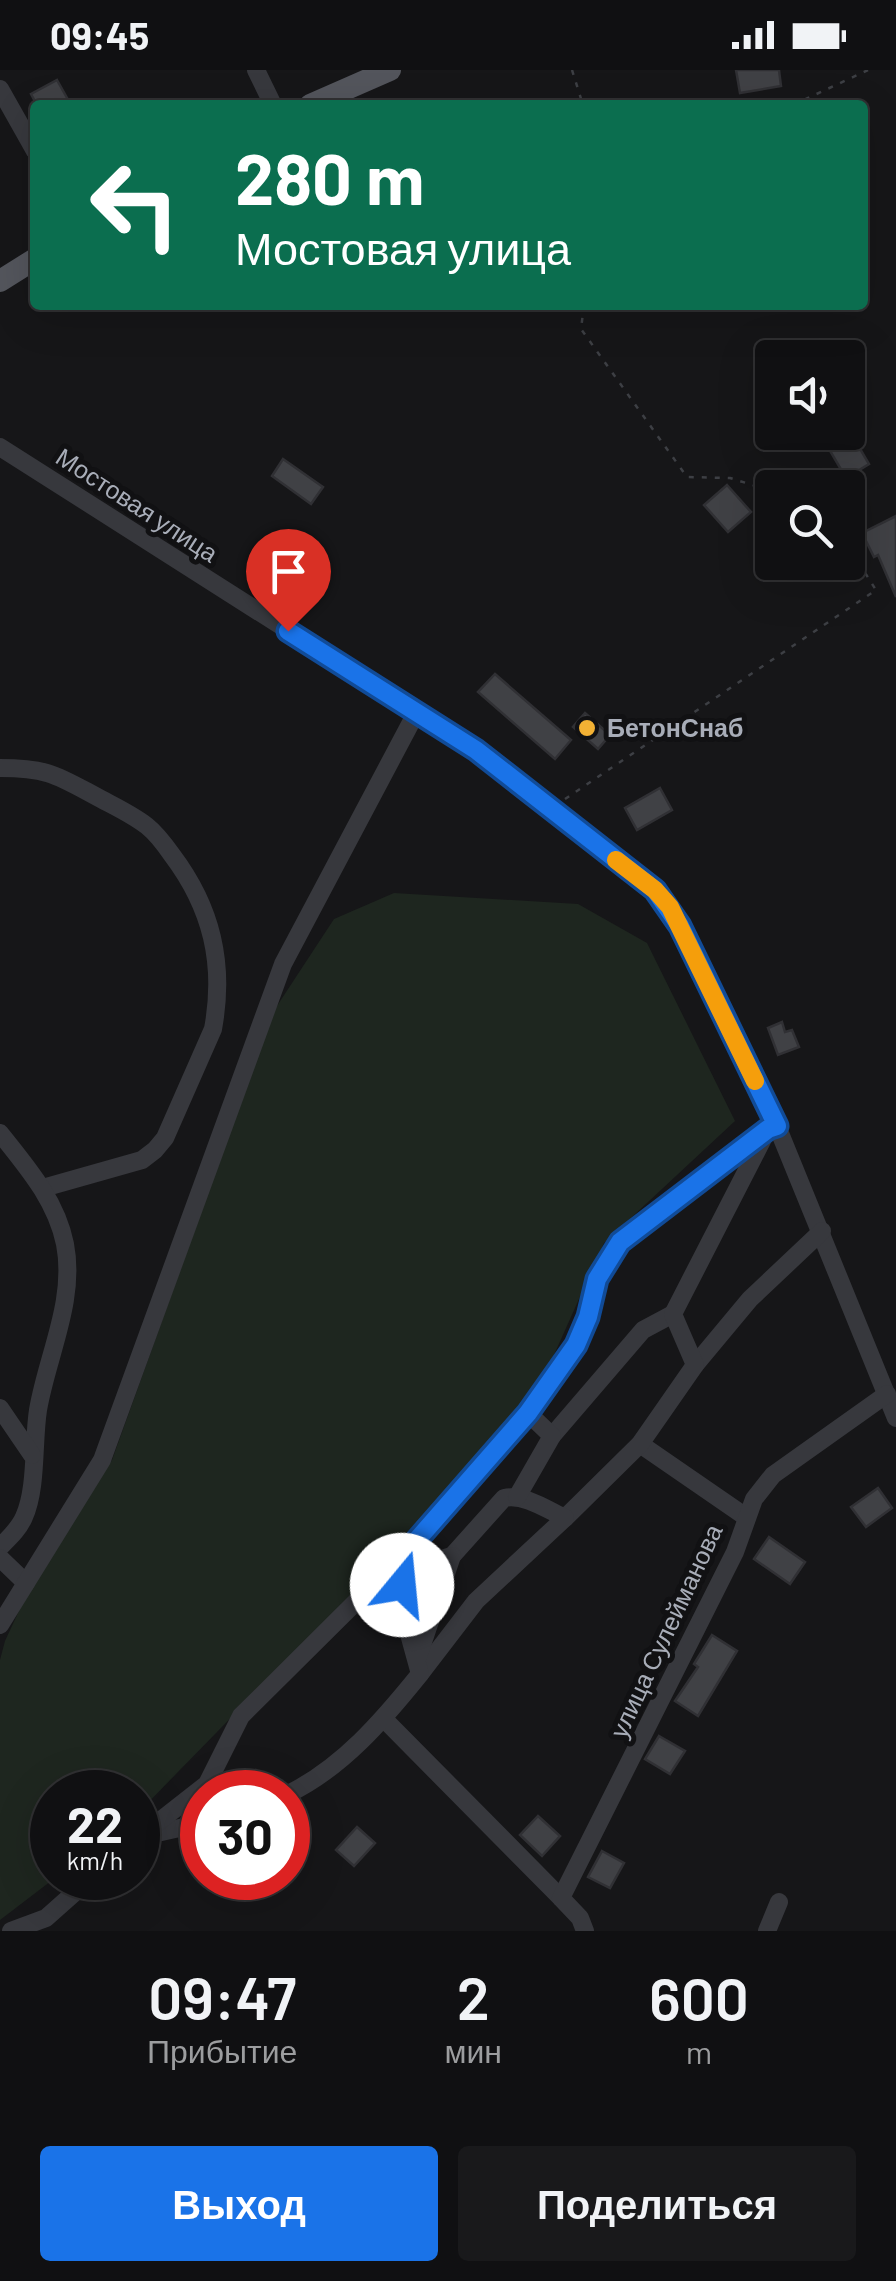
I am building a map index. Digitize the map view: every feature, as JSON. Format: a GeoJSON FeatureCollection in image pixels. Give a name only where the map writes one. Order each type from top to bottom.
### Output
{"type":"FeatureCollection","features":[{"type":"Feature","properties":{"kind":"main road"},"geometry":{"type":"LineString","coordinates":[[321,100],[390,70]]}},
{"type":"Feature","properties":{"kind":"main road"},"geometry":{"type":"LineString","coordinates":[[0,281],[30,263]]}},
{"type":"Feature","properties":{"kind":"street"},"geometry":{"type":"LineString","coordinates":[[256,70],[271,100]]}},
{"type":"Feature","properties":{"kind":"street"},"geometry":{"type":"LineString","coordinates":[[0,88],[30,142]]}},
{"type":"Feature","properties":{"kind":"street","name":"Мостовая улица"},"geometry":{"type":"LineString","coordinates":[[0,447],[476,750],[655,890],[670,907],[822,1231],[896,1418]]}},
{"type":"Feature","properties":{"kind":"street"},"geometry":{"type":"LineString","coordinates":[[0,1625],[102,1460],[284,964],[416,714]]}},
{"type":"Feature","properties":{"kind":"street"},"geometry":{"type":"LineString","coordinates":[[0,768],[43,770],[146,825],[198,895],[209,920],[214,946],[213,1029],[166,1138],[142,1160],[43,1188]]}},
{"type":"Feature","properties":{"kind":"street"},"geometry":{"type":"LineString","coordinates":[[517,1497],[552,1436],[643,1330],[673,1314],[772,1128]]}},
{"type":"Feature","properties":{"kind":"street"},"geometry":{"type":"LineString","coordinates":[[160,1821],[207,1784],[241,1716],[402,1557],[528,1413],[582,1335],[597,1279],[613,1250],[697,1181],[772,1128]]}},
{"type":"Feature","properties":{"kind":"street"},"geometry":{"type":"LineString","coordinates":[[0,1132],[43,1188],[60,1224],[67,1262],[62,1316],[38,1408],[24,1518],[0,1547]]}},
{"type":"Feature","properties":{"kind":"street"},"geometry":{"type":"LineString","coordinates":[[310,1781],[384,1719],[419,1665],[476,1601],[640,1444],[695,1365],[750,1299],[822,1231]]}},
{"type":"Feature","properties":{"kind":"street"},"geometry":{"type":"LineString","coordinates":[[673,1314],[695,1365]]}},
{"type":"Feature","properties":{"kind":"street","name":"улица Сулейманова"},"geometry":{"type":"LineString","coordinates":[[561,1898],[727,1568],[754,1499],[773,1475],[887,1394]]}},
{"type":"Feature","properties":{"kind":"street"},"geometry":{"type":"LineString","coordinates":[[0,1408],[32,1456]]}},
{"type":"Feature","properties":{"kind":"street"},"geometry":{"type":"LineString","coordinates":[[528,1413],[552,1436]]}},
{"type":"Feature","properties":{"kind":"street"},"geometry":{"type":"LineString","coordinates":[[640,1444],[746,1517]]}},
{"type":"Feature","properties":{"kind":"street"},"geometry":{"type":"LineString","coordinates":[[419,1665],[452,1556],[504,1498],[517,1497],[565,1518]]}},
{"type":"Feature","properties":{"kind":"street"},"geometry":{"type":"LineString","coordinates":[[402,1557],[424,1564],[452,1556]]}},
{"type":"Feature","properties":{"kind":"street"},"geometry":{"type":"LineString","coordinates":[[402,1557],[403,1612],[419,1665]]}},
{"type":"Feature","properties":{"kind":"street"},"geometry":{"type":"LineString","coordinates":[[0,1558],[26,1583]]}},
{"type":"Feature","properties":{"kind":"street"},"geometry":{"type":"LineString","coordinates":[[384,1719],[561,1898],[580,1918],[586,1931]]}},
{"type":"Feature","properties":{"kind":"street"},"geometry":{"type":"LineString","coordinates":[[11,1931],[46,1918],[66,1900]]}},
{"type":"Feature","properties":{"kind":"street"},"geometry":{"type":"LineString","coordinates":[[768,1931],[779,1902]]}},
{"type":"Feature","properties":{"kind":"path"},"geometry":{"type":"LineString","coordinates":[[572,70],[582,100]]}},
{"type":"Feature","properties":{"kind":"path"},"geometry":{"type":"LineString","coordinates":[[804,100],[868,70]]}},
{"type":"Feature","properties":{"kind":"path"},"geometry":{"type":"LineString","coordinates":[[583,310],[580,329],[687,477],[730,478],[755,486]]}},
{"type":"Feature","properties":{"kind":"path"},"geometry":{"type":"LineString","coordinates":[[551,808],[876,590],[865,573]]}},
{"type":"Feature","properties":{"kind":"shaded area"},"geometry":{"type":"Polygon","coordinates":[[[394,893],[578,904],[647,943],[735,1121],[604,1243],[528,1413],[160,1790],[160,1770],[30,1770],[30,1897],[0,1920],[0,1660],[5,1641],[49,1546],[112,1460],[273,1012],[334,919],[394,893]]]}},
{"type":"Feature","properties":{"kind":"building"},"geometry":{"type":"Polygon","coordinates":[[[736,70],[779,70],[781,86],[740,93],[736,70]]]}},
{"type":"Feature","properties":{"kind":"building"},"geometry":{"type":"Polygon","coordinates":[[[57,80],[68,100],[34,100],[31,94],[57,80]]]}},
{"type":"Feature","properties":{"kind":"building"},"geometry":{"type":"Polygon","coordinates":[[[830,450],[861,450],[869,464],[859,470],[841,470],[830,450]]]}},
{"type":"Feature","properties":{"kind":"building"},"geometry":{"type":"Polygon","coordinates":[[[283,459],[323,487],[311,504],[272,476],[283,459]]]}},
{"type":"Feature","properties":{"kind":"building"},"geometry":{"type":"Polygon","coordinates":[[[727,485],[751,512],[728,532],[704,505],[727,485]]]}},
{"type":"Feature","properties":{"kind":"building"},"geometry":{"type":"Polygon","coordinates":[[[896,516],[896,597],[878,555],[874,557],[865,539],[865,532],[896,516]]]}},
{"type":"Feature","properties":{"kind":"building"},"geometry":{"type":"Polygon","coordinates":[[[495,674],[571,740],[555,759],[478,692],[495,674]]]}},
{"type":"Feature","properties":{"kind":"building"},"geometry":{"type":"Polygon","coordinates":[[[585,713],[610,735],[598,749],[573,727],[585,713]]]}},
{"type":"Feature","properties":{"kind":"building"},"geometry":{"type":"Polygon","coordinates":[[[660,788],[672,810],[637,830],[625,808],[660,788]]]}},
{"type":"Feature","properties":{"kind":"building"},"geometry":{"type":"Polygon","coordinates":[[[782,1022],[785,1032],[792,1030],[799,1047],[778,1055],[768,1028],[782,1022]]]}},
{"type":"Feature","properties":{"kind":"building"},"geometry":{"type":"Polygon","coordinates":[[[878,1488],[892,1508],[866,1527],[851,1507],[878,1488]]]}},
{"type":"Feature","properties":{"kind":"building"},"geometry":{"type":"Polygon","coordinates":[[[769,1537],[805,1562],[790,1584],[754,1559],[769,1537]]]}},
{"type":"Feature","properties":{"kind":"building"},"geometry":{"type":"Polygon","coordinates":[[[712,1635],[737,1651],[698,1716],[675,1701],[698,1667],[694,1664],[712,1635]]]}},
{"type":"Feature","properties":{"kind":"building"},"geometry":{"type":"Polygon","coordinates":[[[659,1736],[685,1751],[670,1774],[645,1759],[659,1736]]]}},
{"type":"Feature","properties":{"kind":"building"},"geometry":{"type":"Polygon","coordinates":[[[538,1816],[560,1836],[542,1856],[520,1835],[538,1816]]]}},
{"type":"Feature","properties":{"kind":"building"},"geometry":{"type":"Polygon","coordinates":[[[357,1827],[375,1843],[354,1866],[336,1850],[357,1827]]]}},
{"type":"Feature","properties":{"kind":"building"},"geometry":{"type":"Polygon","coordinates":[[[602,1851],[624,1863],[610,1888],[588,1877],[602,1851]]]}},
{"type":"Feature","properties":{"kind":"slow traffic"},"geometry":{"type":"LineString","coordinates":[[616,860],[670,907],[755,1081]]}},
{"type":"Feature","properties":{"kind":"place","name":"БетонСнаб"},"geometry":{"type":"Point","coordinates":[587,728]}},
{"type":"Feature","properties":{"kind":"route"},"geometry":{"type":"LineString","coordinates":[[288,631],[476,750],[655,890],[680,926],[777,1126],[697,1181],[613,1250],[597,1279],[576,1345],[528,1413],[402,1557],[402,1585]]}}]}
